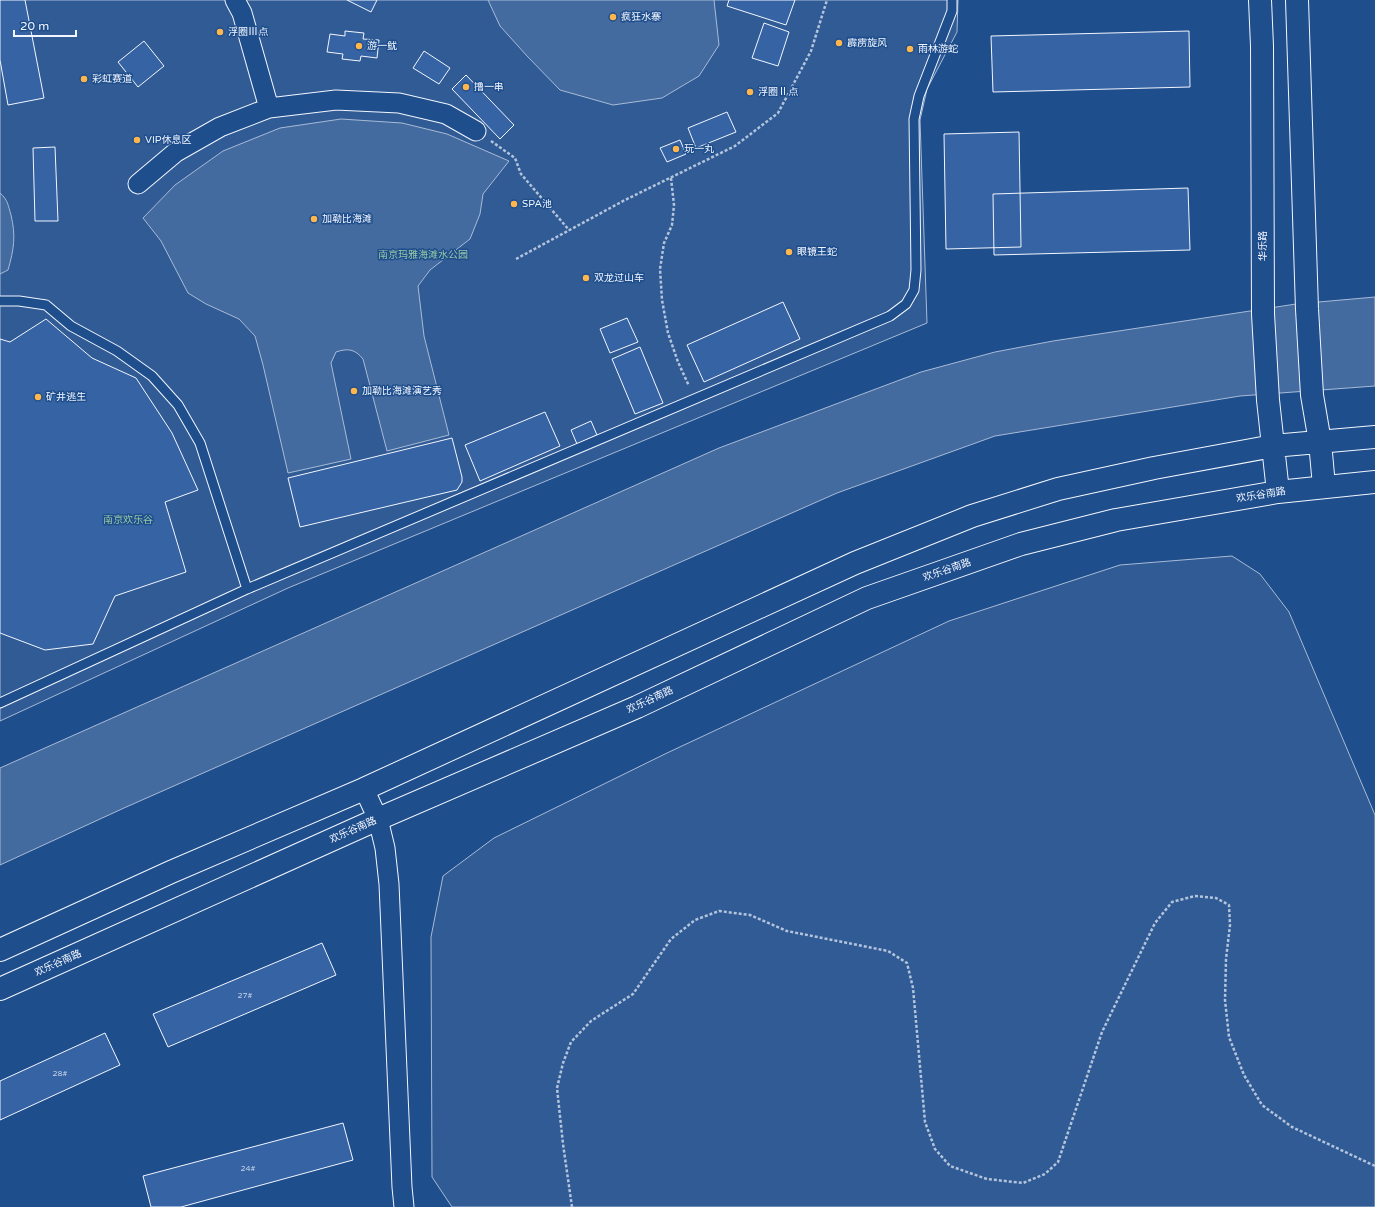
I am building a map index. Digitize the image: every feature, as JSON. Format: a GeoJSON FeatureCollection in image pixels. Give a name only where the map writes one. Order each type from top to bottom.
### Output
{"type":"FeatureCollection","features":[{"type":"Feature","properties":{"kind":"street","name":"华乐路"},"geometry":{"type":"LineString","coordinates":[[1260,0],[1262,54],[1263,314],[1268,400],[1278,492]]}},
{"type":"Feature","properties":{"kind":"street"},"geometry":{"type":"LineString","coordinates":[[1297,0],[1307,309],[1312,395],[1320,442],[1324,486]]}},
{"type":"Feature","properties":{"kind":"street"},"geometry":{"type":"LineString","coordinates":[[242,4],[269,108]]}},
{"type":"Feature","properties":{"kind":"street"},"geometry":{"type":"LineString","coordinates":[[138,184],[176,152],[220,127],[269,108],[336,100],[399,103],[446,114],[476,131]]}},
{"type":"Feature","properties":{"kind":"street"},"geometry":{"type":"LineString","coordinates":[[0,950],[172,872],[364,789],[855,563],[972,516],[1058,490],[1154,468],[1273,446],[1375,437]]}},
{"type":"Feature","properties":{"kind":"street","name":"欢乐谷南路"},"geometry":{"type":"LineString","coordinates":[[0,989],[378,819],[637,706],[867,598],[1028,542],[1116,520],[1278,492],[1324,486],[1375,482]]}},
{"type":"Feature","properties":{"kind":"street"},"geometry":{"type":"LineString","coordinates":[[364,789],[378,819],[385,848],[389,884],[404,1207]]}},
{"type":"Feature","properties":{"kind":"street"},"geometry":{"type":"LineString","coordinates":[[172,872],[192,874],[197,880],[199,892],[183,906]]}},
{"type":"Feature","properties":{"kind":"lane"},"geometry":{"type":"LineString","coordinates":[[0,703],[247,589],[890,316],[906,304],[914,290],[916,270],[914,119],[919,96],[952,11],[952,0]]}},
{"type":"Feature","properties":{"kind":"lane"},"geometry":{"type":"LineString","coordinates":[[0,301],[19,301],[46,304],[71,326],[117,352],[152,376],[178,405],[200,443],[247,589]]}},
{"type":"Feature","properties":{"kind":"path"},"geometry":{"type":"LineString","coordinates":[[516,259],[625,200],[735,146],[778,113],[811,51],[827,0]]}},
{"type":"Feature","properties":{"kind":"path"},"geometry":{"type":"LineString","coordinates":[[476,131],[515,158],[521,174],[569,230]]}},
{"type":"Feature","properties":{"kind":"path"},"geometry":{"type":"LineString","coordinates":[[671,178],[673,212],[672,225],[664,244],[660,269],[662,300],[668,333],[678,362],[695,399]]}},
{"type":"Feature","properties":{"kind":"path"},"geometry":{"type":"LineString","coordinates":[[572,1207],[557,1088],[563,1063],[571,1042],[591,1021],[633,994],[671,939],[695,920],[719,911],[750,915],[787,932],[888,951],[907,963],[913,988],[925,1122],[935,1149],[950,1166],[987,1179],[1023,1183],[1045,1174],[1058,1162],[1102,1032],[1155,923],[1172,902],[1195,896],[1216,898],[1229,905],[1230,925],[1226,959],[1225,1000],[1229,1037],[1244,1075],[1262,1105],[1292,1128],[1375,1166]]}},
{"type":"Feature","properties":{"kind":"shaded area","name":"南京玛雅海滩水公园"},"geometry":{"type":"Polygon","coordinates":[[[0,0],[958,0],[957,32],[927,89],[920,120],[927,323],[288,588],[0,721],[0,0]]]}},
{"type":"Feature","properties":{"kind":"shaded area"},"geometry":{"type":"Polygon","coordinates":[[[488,0],[714,0],[719,45],[699,76],[662,98],[613,105],[560,90],[500,26],[488,0]]]}},
{"type":"Feature","properties":{"kind":"shaded area"},"geometry":{"type":"Polygon","coordinates":[[[341,119],[402,123],[447,134],[509,161],[483,194],[480,214],[470,239],[430,270],[418,286],[424,336],[449,435],[387,451],[363,359],[354,351],[340,351],[336,352],[331,363],[351,459],[288,473],[255,336],[239,319],[206,304],[188,293],[161,241],[143,218],[175,185],[223,151],[280,128],[341,119]]]}},
{"type":"Feature","properties":{"kind":"shaded area"},"geometry":{"type":"Polygon","coordinates":[[[0,193],[5,198],[8,205],[13,223],[14,236],[12,256],[8,270],[0,274],[0,193]]]}},
{"type":"Feature","properties":{"kind":"shaded area"},"geometry":{"type":"Polygon","coordinates":[[[1375,297],[1375,386],[1240,396],[995,436],[837,493],[124,808],[0,865],[0,768],[719,448],[921,372],[995,352],[1053,341],[1296,304],[1375,297]]]}},
{"type":"Feature","properties":{"kind":"shaded area"},"geometry":{"type":"Polygon","coordinates":[[[1232,556],[1260,574],[1289,612],[1375,815],[1375,1207],[452,1207],[432,1177],[431,937],[443,876],[494,838],[667,753],[949,621],[1120,565],[1232,556]]]}},
{"type":"Feature","properties":{"kind":"building"},"geometry":{"type":"Polygon","coordinates":[[[0,0],[25,0],[44,98],[8,105],[0,60],[0,0]]]}},
{"type":"Feature","properties":{"kind":"building"},"geometry":{"type":"Polygon","coordinates":[[[347,0],[377,0],[371,12],[347,0]]]}},
{"type":"Feature","properties":{"kind":"building"},"geometry":{"type":"Polygon","coordinates":[[[729,0],[795,0],[786,25],[727,6],[729,0]]]}},
{"type":"Feature","properties":{"kind":"building"},"geometry":{"type":"Polygon","coordinates":[[[764,23],[789,32],[778,66],[752,58],[764,23]]]}},
{"type":"Feature","properties":{"kind":"building"},"geometry":{"type":"Polygon","coordinates":[[[345,31],[364,33],[363,39],[379,40],[377,58],[361,56],[360,61],[342,59],[343,54],[327,52],[330,34],[345,36],[345,31]]]}},
{"type":"Feature","properties":{"kind":"building"},"geometry":{"type":"Polygon","coordinates":[[[1189,31],[1190,87],[993,92],[991,36],[1189,31]]]}},
{"type":"Feature","properties":{"kind":"building"},"geometry":{"type":"Polygon","coordinates":[[[144,41],[164,66],[138,87],[118,62],[144,41]]]}},
{"type":"Feature","properties":{"kind":"building"},"geometry":{"type":"Polygon","coordinates":[[[424,51],[450,68],[439,84],[413,68],[424,51]]]}},
{"type":"Feature","properties":{"kind":"building"},"geometry":{"type":"Polygon","coordinates":[[[466,75],[514,125],[500,139],[452,89],[466,75]]]}},
{"type":"Feature","properties":{"kind":"building"},"geometry":{"type":"Polygon","coordinates":[[[727,112],[736,132],[696,148],[688,128],[727,112]]]}},
{"type":"Feature","properties":{"kind":"building"},"geometry":{"type":"Polygon","coordinates":[[[1019,132],[1021,247],[946,249],[944,134],[1019,132]]]}},
{"type":"Feature","properties":{"kind":"building"},"geometry":{"type":"Polygon","coordinates":[[[680,140],[686,154],[667,162],[660,148],[680,140]]]}},
{"type":"Feature","properties":{"kind":"building"},"geometry":{"type":"Polygon","coordinates":[[[55,147],[58,221],[35,221],[33,148],[55,147]]]}},
{"type":"Feature","properties":{"kind":"building"},"geometry":{"type":"Polygon","coordinates":[[[1188,188],[1190,250],[994,255],[993,194],[1188,188]]]}},
{"type":"Feature","properties":{"kind":"building"},"geometry":{"type":"Polygon","coordinates":[[[783,302],[800,339],[704,382],[687,345],[783,302]]]}},
{"type":"Feature","properties":{"kind":"building"},"geometry":{"type":"Polygon","coordinates":[[[627,318],[638,342],[610,353],[600,329],[627,318]]]}},
{"type":"Feature","properties":{"kind":"building"},"geometry":{"type":"Polygon","coordinates":[[[46,319],[92,358],[136,378],[172,433],[198,490],[165,502],[186,572],[115,596],[93,644],[45,650],[0,633],[0,339],[10,342],[46,319]]]}},
{"type":"Feature","properties":{"kind":"building"},"geometry":{"type":"Polygon","coordinates":[[[640,347],[663,403],[635,414],[612,359],[640,347]]]}},
{"type":"Feature","properties":{"kind":"building"},"geometry":{"type":"Polygon","coordinates":[[[545,412],[560,446],[480,481],[465,445],[545,412]]]}},
{"type":"Feature","properties":{"kind":"building"},"geometry":{"type":"Polygon","coordinates":[[[591,421],[597,435],[577,444],[571,430],[591,421]]]}},
{"type":"Feature","properties":{"kind":"building"},"geometry":{"type":"Polygon","coordinates":[[[452,438],[462,477],[462,482],[457,490],[300,527],[288,478],[452,438]]]}},
{"type":"Feature","properties":{"kind":"building"},"geometry":{"type":"Polygon","coordinates":[[[322,943],[336,975],[168,1047],[153,1014],[322,943]]]}},
{"type":"Feature","properties":{"kind":"building"},"geometry":{"type":"Polygon","coordinates":[[[105,1033],[120,1065],[0,1120],[0,1081],[105,1033]]]}},
{"type":"Feature","properties":{"kind":"building"},"geometry":{"type":"Polygon","coordinates":[[[343,1123],[353,1160],[181,1207],[151,1207],[143,1176],[343,1123]]]}},
{"type":"Feature","properties":{"kind":"place","name":"疯狂水寨"},"geometry":{"type":"Point","coordinates":[613,17]}},
{"type":"Feature","properties":{"kind":"place","name":"浮圈Ⅲ点"},"geometry":{"type":"Point","coordinates":[220,32]}},
{"type":"Feature","properties":{"kind":"place","name":"霹雳旋风"},"geometry":{"type":"Point","coordinates":[839,43]}},
{"type":"Feature","properties":{"kind":"place","name":"游一鱿"},"geometry":{"type":"Point","coordinates":[359,46]}},
{"type":"Feature","properties":{"kind":"place","name":"雨林游蛇"},"geometry":{"type":"Point","coordinates":[910,49]}},
{"type":"Feature","properties":{"kind":"place","name":"彩虹赛道"},"geometry":{"type":"Point","coordinates":[84,79]}},
{"type":"Feature","properties":{"kind":"place","name":"撸一串"},"geometry":{"type":"Point","coordinates":[466,87]}},
{"type":"Feature","properties":{"kind":"place","name":"浮圈Ⅱ点"},"geometry":{"type":"Point","coordinates":[750,92]}},
{"type":"Feature","properties":{"kind":"place","name":"VIP休息区"},"geometry":{"type":"Point","coordinates":[137,140]}},
{"type":"Feature","properties":{"kind":"place","name":"玩一丸"},"geometry":{"type":"Point","coordinates":[676,149]}},
{"type":"Feature","properties":{"kind":"place","name":"SPA池"},"geometry":{"type":"Point","coordinates":[514,204]}},
{"type":"Feature","properties":{"kind":"place","name":"加勒比海滩"},"geometry":{"type":"Point","coordinates":[314,219]}},
{"type":"Feature","properties":{"kind":"place","name":"眼镜王蛇"},"geometry":{"type":"Point","coordinates":[789,252]}},
{"type":"Feature","properties":{"kind":"place","name":"双龙过山车"},"geometry":{"type":"Point","coordinates":[586,278]}},
{"type":"Feature","properties":{"kind":"place","name":"加勒比海滩演艺秀"},"geometry":{"type":"Point","coordinates":[354,391]}},
{"type":"Feature","properties":{"kind":"place","name":"矿井逃生"},"geometry":{"type":"Point","coordinates":[38,397]}},
{"type":"Feature","properties":{"kind":"park label","name":"南京欢乐谷"},"geometry":{"type":"Point","coordinates":[128,520]}}]}
